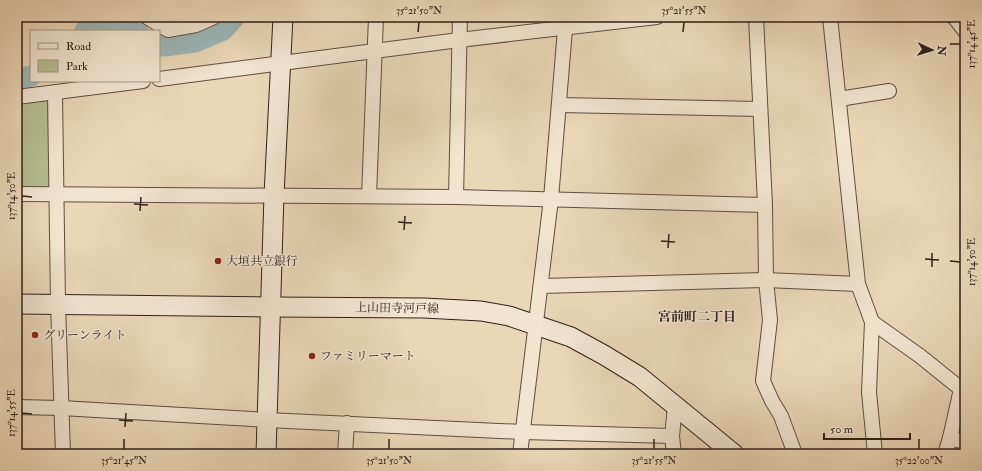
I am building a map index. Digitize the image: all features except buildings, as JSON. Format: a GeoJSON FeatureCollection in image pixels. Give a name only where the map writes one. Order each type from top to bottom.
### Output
{"type":"FeatureCollection","features":[{"type":"Feature","properties":{"kind":"main road"},"geometry":{"type":"LineString","coordinates":[[266,454],[274,195],[283,17]]}},
{"type":"Feature","properties":{"kind":"main road","name":"上山田寺河戸線"},"geometry":{"type":"LineString","coordinates":[[17,304],[424,308],[481,311],[509,316],[571,336],[640,377],[734,454]]}},
{"type":"Feature","properties":{"kind":"street"},"geometry":{"type":"LineString","coordinates":[[147,17],[168,30],[196,25],[214,17]]}},
{"type":"Feature","properties":{"kind":"street"},"geometry":{"type":"LineString","coordinates":[[369,196],[376,17]]}},
{"type":"Feature","properties":{"kind":"street"},"geometry":{"type":"LineString","coordinates":[[456,197],[460,17]]}},
{"type":"Feature","properties":{"kind":"street"},"geometry":{"type":"LineString","coordinates":[[160,79],[459,40],[566,22],[657,17]]}},
{"type":"Feature","properties":{"kind":"street"},"geometry":{"type":"LineString","coordinates":[[756,17],[765,204],[766,280],[770,320],[764,381],[772,401],[781,416],[795,454]]}},
{"type":"Feature","properties":{"kind":"street"},"geometry":{"type":"LineString","coordinates":[[830,17],[858,284],[872,322],[869,392],[875,454]]}},
{"type":"Feature","properties":{"kind":"street"},"geometry":{"type":"LineString","coordinates":[[954,17],[965,31]]}},
{"type":"Feature","properties":{"kind":"street"},"geometry":{"type":"LineString","coordinates":[[520,454],[551,199],[566,22]]}},
{"type":"Feature","properties":{"kind":"street"},"geometry":{"type":"LineString","coordinates":[[17,97],[135,82]]}},
{"type":"Feature","properties":{"kind":"street"},"geometry":{"type":"LineString","coordinates":[[839,99],[890,91]]}},
{"type":"Feature","properties":{"kind":"street"},"geometry":{"type":"LineString","coordinates":[[55,92],[58,304],[63,454]]}},
{"type":"Feature","properties":{"kind":"street"},"geometry":{"type":"LineString","coordinates":[[559,104],[760,109]]}},
{"type":"Feature","properties":{"kind":"street"},"geometry":{"type":"LineString","coordinates":[[17,194],[456,197],[765,204]]}},
{"type":"Feature","properties":{"kind":"street"},"geometry":{"type":"LineString","coordinates":[[541,286],[766,280],[858,284]]}},
{"type":"Feature","properties":{"kind":"street"},"geometry":{"type":"LineString","coordinates":[[872,322],[963,388],[945,454]]}},
{"type":"Feature","properties":{"kind":"street"},"geometry":{"type":"LineString","coordinates":[[17,407],[522,432],[672,436]]}},
{"type":"Feature","properties":{"kind":"street"},"geometry":{"type":"LineString","coordinates":[[674,454],[672,436],[675,407]]}},
{"type":"Feature","properties":{"kind":"street"},"geometry":{"type":"LineString","coordinates":[[345,454],[347,424]]}},
{"type":"Feature","properties":{"kind":"street"},"geometry":{"type":"LineString","coordinates":[[950,438],[965,442]]}},
{"type":"Feature","properties":{"kind":"green space"},"geometry":{"type":"Polygon","coordinates":[[[48,98],[50,189],[17,189],[17,103],[48,98]]]}},
{"type":"Feature","properties":{"kind":"waterway"},"geometry":{"type":"LineString","coordinates":[[160,44],[164,46],[195,42],[223,30],[235,17]]}},
{"type":"Feature","properties":{"kind":"waterway"},"geometry":{"type":"LineString","coordinates":[[86,30],[94,21],[116,19],[136,30]]}},
{"type":"Feature","properties":{"kind":"waterway"},"geometry":{"type":"LineString","coordinates":[[17,79],[30,76]]}},
{"type":"Feature","properties":{"kind":"place","name":"大垣共立銀行"},"geometry":{"type":"Point","coordinates":[218,261]}},
{"type":"Feature","properties":{"kind":"place","name":"グリーンライト"},"geometry":{"type":"Point","coordinates":[35,335]}},
{"type":"Feature","properties":{"kind":"place","name":"ファミリーマート"},"geometry":{"type":"Point","coordinates":[312,356]}},
{"type":"Feature","properties":{"kind":"district","name":"宮前町二丁目"},"geometry":{"type":"Point","coordinates":[697,316]}}]}
